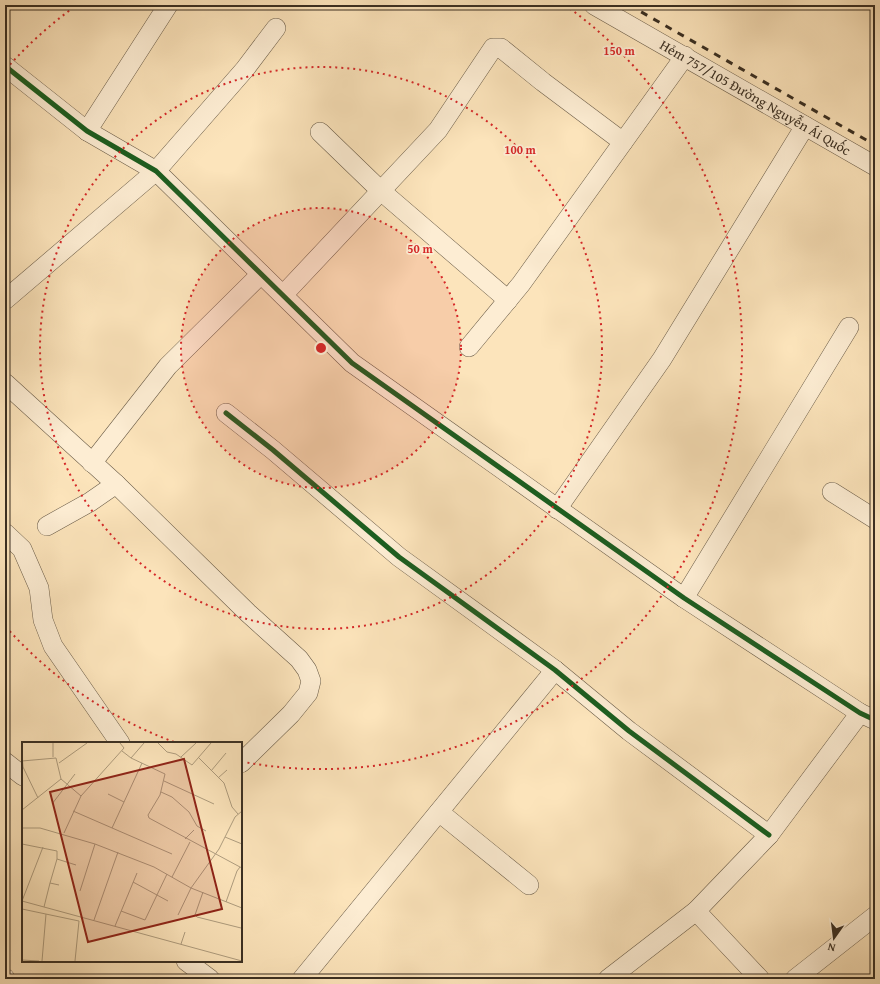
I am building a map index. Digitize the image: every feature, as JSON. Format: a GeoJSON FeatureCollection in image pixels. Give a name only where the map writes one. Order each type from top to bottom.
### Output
{"type":"FeatureCollection","features":[{"type":"Feature","properties":{"kind":"street"},"geometry":{"type":"LineString","coordinates":[[87,131],[168,5]]}},
{"type":"Feature","properties":{"kind":"street","name":"Hẻm 757/105 Đường Nguyễn Ái Quốc"},"geometry":{"type":"LineString","coordinates":[[594,5],[875,166]]}},
{"type":"Feature","properties":{"kind":"street"},"geometry":{"type":"LineString","coordinates":[[5,300],[156,170],[245,69],[276,28]]}},
{"type":"Feature","properties":{"kind":"street"},"geometry":{"type":"LineString","coordinates":[[282,295],[438,130],[493,48],[501,48],[542,82],[623,142]]}},
{"type":"Feature","properties":{"kind":"street"},"geometry":{"type":"LineString","coordinates":[[469,347],[508,300],[685,56]]}},
{"type":"Feature","properties":{"kind":"street"},"geometry":{"type":"LineString","coordinates":[[5,66],[87,131],[156,170],[352,363],[684,598],[867,716],[769,835],[696,911],[608,979]]}},
{"type":"Feature","properties":{"kind":"street"},"geometry":{"type":"LineString","coordinates":[[557,509],[662,359],[806,126]]}},
{"type":"Feature","properties":{"kind":"street"},"geometry":{"type":"LineString","coordinates":[[320,132],[381,191],[508,300]]}},
{"type":"Feature","properties":{"kind":"street"},"geometry":{"type":"LineString","coordinates":[[92,463],[168,366],[260,274]]}},
{"type":"Feature","properties":{"kind":"street"},"geometry":{"type":"LineString","coordinates":[[684,598],[849,327]]}},
{"type":"Feature","properties":{"kind":"street"},"geometry":{"type":"LineString","coordinates":[[5,383],[116,484],[248,613],[299,659],[308,670],[311,681],[308,693],[291,714],[242,762]]}},
{"type":"Feature","properties":{"kind":"street"},"geometry":{"type":"LineString","coordinates":[[226,413],[273,450],[399,556],[555,670],[629,731],[769,835]]}},
{"type":"Feature","properties":{"kind":"street"},"geometry":{"type":"LineString","coordinates":[[47,526],[90,502],[116,484]]}},
{"type":"Feature","properties":{"kind":"street"},"geometry":{"type":"LineString","coordinates":[[832,492],[875,519]]}},
{"type":"Feature","properties":{"kind":"street"},"geometry":{"type":"LineString","coordinates":[[5,532],[22,549],[39,588],[43,620],[54,646],[119,742]]}},
{"type":"Feature","properties":{"kind":"street"},"geometry":{"type":"LineString","coordinates":[[302,979],[555,670]]}},
{"type":"Feature","properties":{"kind":"street"},"geometry":{"type":"LineString","coordinates":[[5,762],[22,775]]}},
{"type":"Feature","properties":{"kind":"street"},"geometry":{"type":"LineString","coordinates":[[439,812],[529,885]]}},
{"type":"Feature","properties":{"kind":"street"},"geometry":{"type":"LineString","coordinates":[[696,911],[760,979]]}},
{"type":"Feature","properties":{"kind":"street"},"geometry":{"type":"LineString","coordinates":[[795,979],[875,916]]}},
{"type":"Feature","properties":{"kind":"street"},"geometry":{"type":"LineString","coordinates":[[187,962],[210,979]]}},
{"type":"Feature","properties":{"kind":"railway"},"geometry":{"type":"LineString","coordinates":[[629,5],[875,145]]}},
{"type":"Feature","properties":{"kind":"cycle path"},"geometry":{"type":"LineString","coordinates":[[5,66],[87,131],[156,171],[352,363],[684,598],[860,713],[875,720]]}},
{"type":"Feature","properties":{"kind":"cycle path"},"geometry":{"type":"LineString","coordinates":[[226,413],[273,450],[399,557],[555,670],[629,731],[769,835]]}}]}
